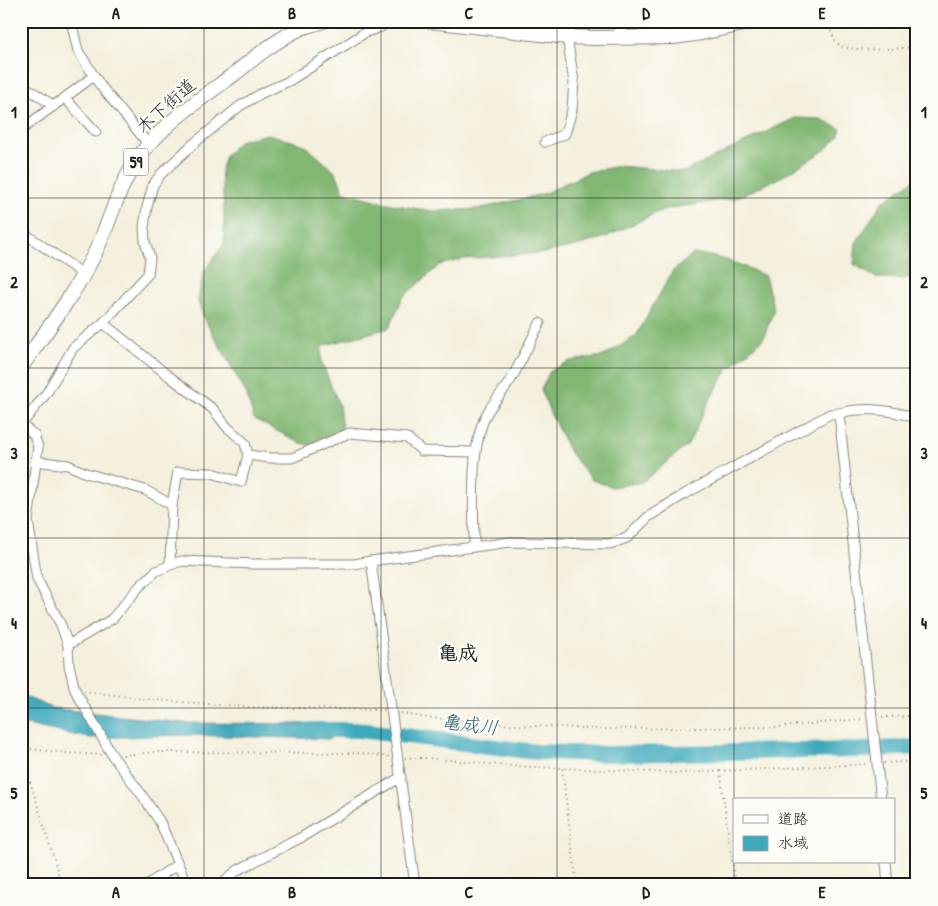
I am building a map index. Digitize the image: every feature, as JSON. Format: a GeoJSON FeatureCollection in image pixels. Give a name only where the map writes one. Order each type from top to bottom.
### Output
{"type":"FeatureCollection","features":[{"type":"Feature","properties":{"kind":"main road","name":"木下街道"},"geometry":{"type":"LineString","coordinates":[[21,367],[49,328],[82,274],[103,236],[124,182],[133,165],[149,145],[172,122],[200,99],[267,49],[302,28],[323,21]]}},
{"type":"Feature","properties":{"kind":"main road"},"geometry":{"type":"LineString","coordinates":[[435,22],[567,37],[616,38],[674,37],[757,21]]}},
{"type":"Feature","properties":{"kind":"street"},"geometry":{"type":"LineString","coordinates":[[71,21],[78,51],[94,76],[149,145]]}},
{"type":"Feature","properties":{"kind":"street"},"geometry":{"type":"LineString","coordinates":[[186,885],[160,822],[142,794],[111,755],[77,694],[69,665],[68,645],[37,579],[28,520],[38,447],[34,435],[21,424],[46,394],[73,348],[103,323],[148,274],[150,258],[145,241],[144,227],[153,186],[161,174],[240,106],[262,93],[289,81],[366,32],[381,27],[382,21]]}},
{"type":"Feature","properties":{"kind":"street"},"geometry":{"type":"LineString","coordinates":[[616,38],[626,21]]}},
{"type":"Feature","properties":{"kind":"street"},"geometry":{"type":"LineString","coordinates":[[545,142],[565,134],[572,110],[574,82],[567,37]]}},
{"type":"Feature","properties":{"kind":"street"},"geometry":{"type":"LineString","coordinates":[[21,130],[94,76]]}},
{"type":"Feature","properties":{"kind":"street"},"geometry":{"type":"LineString","coordinates":[[21,84],[54,106]]}},
{"type":"Feature","properties":{"kind":"street"},"geometry":{"type":"LineString","coordinates":[[65,98],[96,132]]}},
{"type":"Feature","properties":{"kind":"street"},"geometry":{"type":"LineString","coordinates":[[21,231],[82,274]]}},
{"type":"Feature","properties":{"kind":"street"},"geometry":{"type":"LineString","coordinates":[[103,323],[213,409],[227,427],[245,443],[248,455],[241,482],[212,472],[178,472],[172,505],[170,565]]}},
{"type":"Feature","properties":{"kind":"street"},"geometry":{"type":"LineString","coordinates":[[474,547],[475,452],[486,415],[510,381],[540,323]]}},
{"type":"Feature","properties":{"kind":"street"},"geometry":{"type":"LineString","coordinates":[[68,645],[112,618],[138,588],[156,571],[181,561],[253,564],[354,564],[371,560],[510,542],[610,544],[627,538],[648,517],[685,494],[830,414],[858,410],[903,413],[917,419]]}},
{"type":"Feature","properties":{"kind":"street"},"geometry":{"type":"LineString","coordinates":[[840,414],[881,798]]}},
{"type":"Feature","properties":{"kind":"street"},"geometry":{"type":"LineString","coordinates":[[248,455],[269,458],[292,458],[349,432],[407,438],[422,451],[475,452]]}},
{"type":"Feature","properties":{"kind":"street"},"geometry":{"type":"LineString","coordinates":[[35,461],[68,465],[86,473],[145,490],[172,505]]}},
{"type":"Feature","properties":{"kind":"street"},"geometry":{"type":"LineString","coordinates":[[371,560],[416,885]]}},
{"type":"Feature","properties":{"kind":"street"},"geometry":{"type":"LineString","coordinates":[[219,885],[238,870],[302,837],[401,776]]}},
{"type":"Feature","properties":{"kind":"street"},"geometry":{"type":"LineString","coordinates":[[147,885],[178,864]]}},
{"type":"Feature","properties":{"kind":"street"},"geometry":{"type":"LineString","coordinates":[[886,864],[888,885]]}},
{"type":"Feature","properties":{"kind":"path"},"geometry":{"type":"LineString","coordinates":[[828,21],[834,40],[840,46],[866,50],[917,46]]}},
{"type":"Feature","properties":{"kind":"path"},"geometry":{"type":"LineString","coordinates":[[77,694],[247,707],[392,710],[420,717],[515,725],[602,729],[778,727],[917,716]]}},
{"type":"Feature","properties":{"kind":"path"},"geometry":{"type":"LineString","coordinates":[[62,885],[23,758],[22,748],[66,753],[111,755],[155,752],[348,753],[511,766],[679,773],[917,761]]}},
{"type":"Feature","properties":{"kind":"path"},"geometry":{"type":"LineString","coordinates":[[562,769],[577,885]]}},
{"type":"Feature","properties":{"kind":"path"},"geometry":{"type":"LineString","coordinates":[[720,771],[735,885]]}},
{"type":"Feature","properties":{"kind":"green space"},"geometry":{"type":"Polygon","coordinates":[[[795,118],[821,119],[841,129],[838,137],[825,150],[783,176],[736,198],[665,209],[608,236],[584,244],[544,253],[464,259],[440,265],[403,297],[389,328],[322,346],[321,361],[339,405],[343,435],[317,446],[300,443],[254,419],[246,393],[204,318],[198,301],[203,273],[224,244],[221,170],[225,156],[239,141],[268,134],[305,145],[336,173],[344,192],[391,204],[431,211],[478,209],[543,194],[589,172],[619,166],[684,172],[795,118]]]}},
{"type":"Feature","properties":{"kind":"green space"},"geometry":{"type":"Polygon","coordinates":[[[917,178],[917,276],[903,279],[876,278],[854,264],[856,243],[882,202],[917,178]]]}},
{"type":"Feature","properties":{"kind":"green space"},"geometry":{"type":"Polygon","coordinates":[[[693,254],[721,258],[765,276],[774,310],[763,339],[728,369],[707,405],[688,445],[642,482],[612,487],[592,480],[571,454],[551,415],[541,390],[550,371],[570,361],[604,356],[636,336],[672,272],[693,254]]]}},
{"type":"Feature","properties":{"kind":"water"},"geometry":{"type":"Polygon","coordinates":[[[21,695],[52,708],[183,723],[334,724],[330,739],[187,735],[89,738],[21,724],[21,695]]]}},
{"type":"Feature","properties":{"kind":"waterway","name":"亀成川"},"geometry":{"type":"LineString","coordinates":[[310,730],[358,730],[536,752],[610,754],[859,750],[917,747]]}},
{"type":"Feature","properties":{"kind":"district","name":"亀成"},"geometry":{"type":"Point","coordinates":[458,653]}}]}
